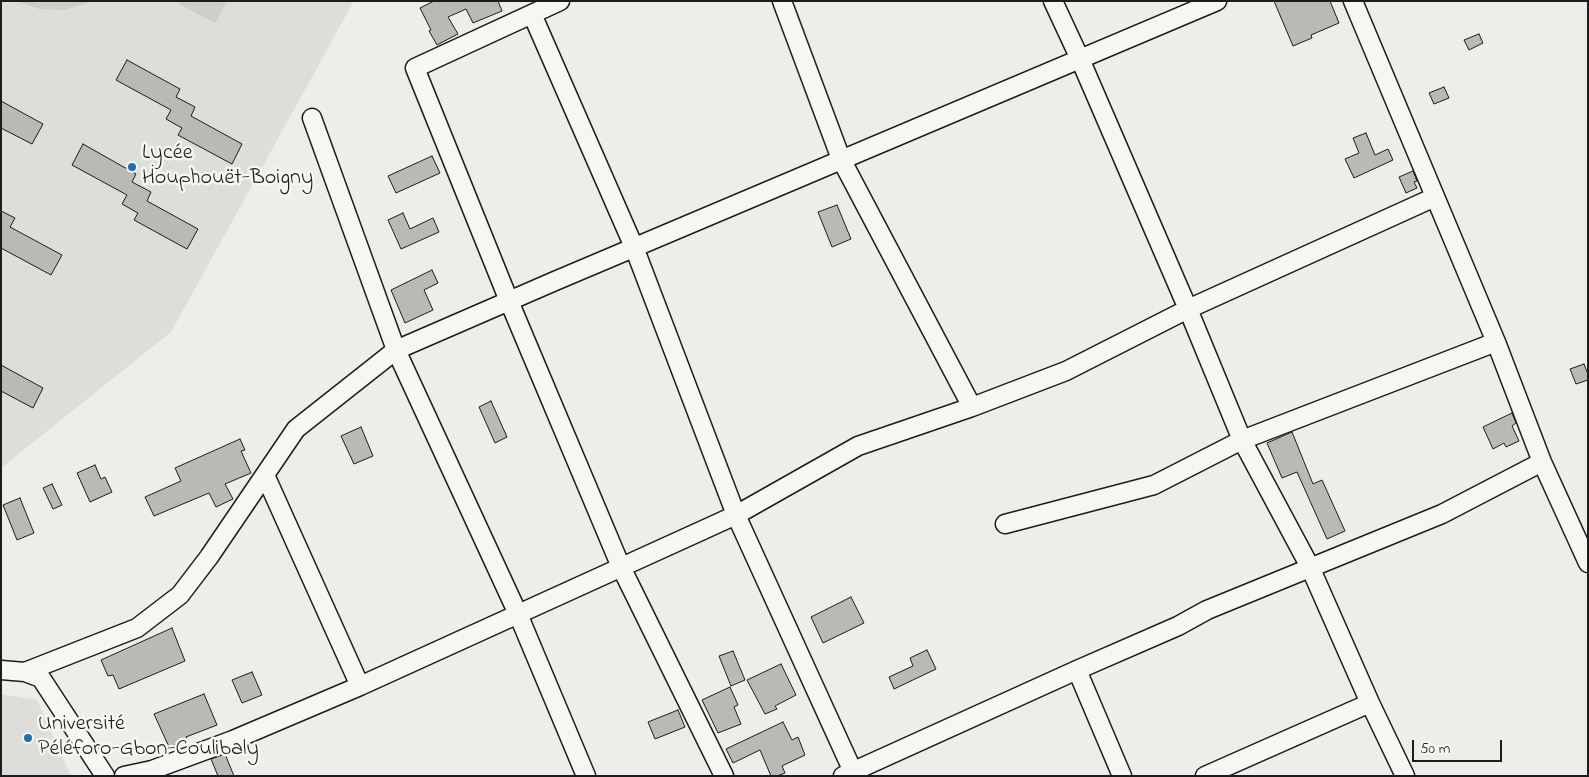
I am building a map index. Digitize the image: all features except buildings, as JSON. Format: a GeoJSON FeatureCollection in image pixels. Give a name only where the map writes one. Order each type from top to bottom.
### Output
{"type":"FeatureCollection","features":[{"type":"Feature","properties":{"kind":"street"},"geometry":{"type":"LineString","coordinates":[[560,1],[415,68],[508,302],[621,567],[724,776]]}},
{"type":"Feature","properties":{"kind":"street"},"geometry":{"type":"LineString","coordinates":[[782,1],[841,159],[972,407]]}},
{"type":"Feature","properties":{"kind":"street"},"geometry":{"type":"LineString","coordinates":[[1053,1],[1188,309],[1242,440],[1310,567],[1370,703],[1405,776]]}},
{"type":"Feature","properties":{"kind":"street"},"geometry":{"type":"LineString","coordinates":[[25,672],[137,628],[180,595],[209,557],[296,429],[396,350],[634,247],[1080,59],[1197,5],[1217,1]]}},
{"type":"Feature","properties":{"kind":"street"},"geometry":{"type":"LineString","coordinates":[[1352,1],[1436,196],[1496,342],[1542,462],[1588,563]]}},
{"type":"Feature","properties":{"kind":"street"},"geometry":{"type":"LineString","coordinates":[[532,14],[634,247],[736,515],[850,774],[1178,626],[1207,610],[1442,514],[1542,462]]}},
{"type":"Feature","properties":{"kind":"street"},"geometry":{"type":"LineString","coordinates":[[312,118],[396,350],[518,614],[586,776]]}},
{"type":"Feature","properties":{"kind":"street"},"geometry":{"type":"LineString","coordinates":[[124,776],[152,770],[233,740],[360,686],[736,515],[858,446],[972,407],[1066,371],[1188,309],[1436,196]]}},
{"type":"Feature","properties":{"kind":"street"},"geometry":{"type":"LineString","coordinates":[[1005,524],[1154,485],[1242,440],[1496,342]]}},
{"type":"Feature","properties":{"kind":"street"},"geometry":{"type":"LineString","coordinates":[[265,474],[360,686]]}},
{"type":"Feature","properties":{"kind":"street"},"geometry":{"type":"LineString","coordinates":[[1,670],[25,672],[41,678],[105,776]]}},
{"type":"Feature","properties":{"kind":"street"},"geometry":{"type":"LineString","coordinates":[[1077,670],[1122,776]]}},
{"type":"Feature","properties":{"kind":"street"},"geometry":{"type":"LineString","coordinates":[[1205,776],[1370,703]]}},
{"type":"Feature","properties":{"kind":"shaded area","name":"Lycée Houphouët-Boigny"},"geometry":{"type":"Polygon","coordinates":[[[1,1],[354,1],[171,332],[1,468],[1,1]]]}},
{"type":"Feature","properties":{"kind":"shaded area"},"geometry":{"type":"Polygon","coordinates":[[[16,1],[93,1],[65,10],[39,9],[16,1]]]}},
{"type":"Feature","properties":{"kind":"shaded area"},"geometry":{"type":"Polygon","coordinates":[[[180,1],[227,1],[215,23],[179,4],[180,1]]]}},
{"type":"Feature","properties":{"kind":"shaded area","name":"Université Péléforo-Gbon-Coulibaly"},"geometry":{"type":"Polygon","coordinates":[[[1,694],[37,700],[71,776],[1,776],[1,694]]]}},
{"type":"Feature","properties":{"kind":"place","name":"Lycée Houphouët-Boigny"},"geometry":{"type":"Point","coordinates":[132,167]}},
{"type":"Feature","properties":{"kind":"place","name":"Université Péléforo-Gbon-Coulibaly"},"geometry":{"type":"Point","coordinates":[28,738]}}]}
